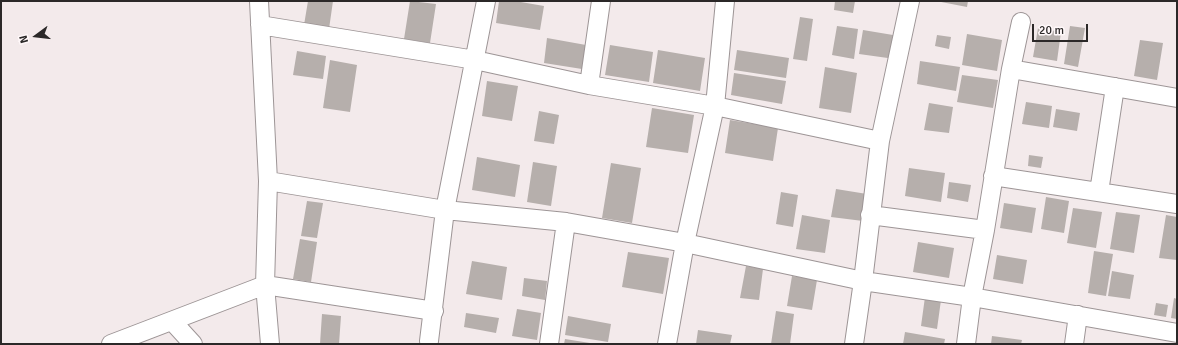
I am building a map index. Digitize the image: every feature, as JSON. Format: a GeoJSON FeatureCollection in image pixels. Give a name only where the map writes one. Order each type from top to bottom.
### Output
{"type":"FeatureCollection","features":[{"type":"Feature","properties":{"kind":"street"},"geometry":{"type":"LineString","coordinates":[[259,1],[268,181],[265,285],[270,344]]}},
{"type":"Feature","properties":{"kind":"street"},"geometry":{"type":"LineString","coordinates":[[429,341],[434,311],[445,210],[486,1]]}},
{"type":"Feature","properties":{"kind":"street"},"geometry":{"type":"LineString","coordinates":[[589,85],[601,1]]}},
{"type":"Feature","properties":{"kind":"street"},"geometry":{"type":"LineString","coordinates":[[667,344],[685,243],[715,106],[725,1]]}},
{"type":"Feature","properties":{"kind":"street"},"geometry":{"type":"LineString","coordinates":[[854,344],[880,141],[910,1]]}},
{"type":"Feature","properties":{"kind":"street"},"geometry":{"type":"LineString","coordinates":[[966,344],[972,297],[985,230],[1011,69],[1021,22]]}},
{"type":"Feature","properties":{"kind":"street"},"geometry":{"type":"LineString","coordinates":[[260,25],[474,60],[589,85],[715,106],[880,141]]}},
{"type":"Feature","properties":{"kind":"street"},"geometry":{"type":"LineString","coordinates":[[1011,69],[1177,98]]}},
{"type":"Feature","properties":{"kind":"street"},"geometry":{"type":"LineString","coordinates":[[1100,192],[1115,87]]}},
{"type":"Feature","properties":{"kind":"street"},"geometry":{"type":"LineString","coordinates":[[993,176],[1177,204]]}},
{"type":"Feature","properties":{"kind":"street"},"geometry":{"type":"LineString","coordinates":[[268,181],[445,210],[566,222],[685,243],[863,282],[972,297],[1177,332]]}},
{"type":"Feature","properties":{"kind":"street"},"geometry":{"type":"LineString","coordinates":[[870,215],[985,230]]}},
{"type":"Feature","properties":{"kind":"street"},"geometry":{"type":"LineString","coordinates":[[549,344],[566,222]]}},
{"type":"Feature","properties":{"kind":"street"},"geometry":{"type":"LineString","coordinates":[[111,344],[172,322],[265,285],[434,311]]}},
{"type":"Feature","properties":{"kind":"street"},"geometry":{"type":"LineString","coordinates":[[1074,344],[1078,315]]}},
{"type":"Feature","properties":{"kind":"street"},"geometry":{"type":"LineString","coordinates":[[172,322],[193,344]]}},
{"type":"Feature","properties":{"kind":"building"},"geometry":{"type":"Polygon","coordinates":[[[308,1],[333,1],[329,29],[304,25],[308,1]]]}},
{"type":"Feature","properties":{"kind":"building"},"geometry":{"type":"Polygon","coordinates":[[[410,1],[436,4],[430,43],[404,39],[410,1]]]}},
{"type":"Feature","properties":{"kind":"building"},"geometry":{"type":"Polygon","coordinates":[[[499,1],[515,1],[544,6],[540,30],[496,23],[499,1]]]}},
{"type":"Feature","properties":{"kind":"building"},"geometry":{"type":"Polygon","coordinates":[[[835,1],[855,1],[853,13],[834,10],[835,1]]]}},
{"type":"Feature","properties":{"kind":"building"},"geometry":{"type":"Polygon","coordinates":[[[936,1],[968,1],[967,7],[936,1]]]}},
{"type":"Feature","properties":{"kind":"building"},"geometry":{"type":"Polygon","coordinates":[[[800,17],[813,19],[807,61],[793,59],[800,17]]]}},
{"type":"Feature","properties":{"kind":"building"},"geometry":{"type":"Polygon","coordinates":[[[837,26],[858,29],[854,59],[832,55],[837,26]]]}},
{"type":"Feature","properties":{"kind":"building"},"geometry":{"type":"Polygon","coordinates":[[[1070,26],[1085,28],[1078,67],[1064,64],[1070,26]]]}},
{"type":"Feature","properties":{"kind":"building"},"geometry":{"type":"Polygon","coordinates":[[[1038,28],[1061,32],[1057,61],[1033,57],[1038,28]]]}},
{"type":"Feature","properties":{"kind":"building"},"geometry":{"type":"Polygon","coordinates":[[[863,30],[899,36],[895,59],[859,54],[863,30]]]}},
{"type":"Feature","properties":{"kind":"building"},"geometry":{"type":"Polygon","coordinates":[[[967,34],[1002,40],[997,71],[962,65],[967,34]]]}},
{"type":"Feature","properties":{"kind":"building"},"geometry":{"type":"Polygon","coordinates":[[[937,35],[951,37],[949,49],[935,46],[937,35]]]}},
{"type":"Feature","properties":{"kind":"building"},"geometry":{"type":"Polygon","coordinates":[[[547,38],[586,45],[582,69],[544,63],[547,38]]]}},
{"type":"Feature","properties":{"kind":"building"},"geometry":{"type":"Polygon","coordinates":[[[1140,40],[1163,43],[1157,80],[1134,76],[1140,40]]]}},
{"type":"Feature","properties":{"kind":"building"},"geometry":{"type":"Polygon","coordinates":[[[610,45],[653,52],[649,82],[605,75],[610,45]]]}},
{"type":"Feature","properties":{"kind":"building"},"geometry":{"type":"Polygon","coordinates":[[[658,50],[705,58],[700,91],[653,83],[658,50]]]}},
{"type":"Feature","properties":{"kind":"building"},"geometry":{"type":"Polygon","coordinates":[[[737,50],[789,58],[786,78],[734,70],[737,50]]]}},
{"type":"Feature","properties":{"kind":"building"},"geometry":{"type":"Polygon","coordinates":[[[297,51],[326,56],[323,79],[293,75],[297,51]]]}},
{"type":"Feature","properties":{"kind":"building"},"geometry":{"type":"Polygon","coordinates":[[[330,60],[357,65],[350,112],[323,108],[330,60]]]}},
{"type":"Feature","properties":{"kind":"building"},"geometry":{"type":"Polygon","coordinates":[[[920,61],[960,67],[956,91],[917,84],[920,61]]]}},
{"type":"Feature","properties":{"kind":"building"},"geometry":{"type":"Polygon","coordinates":[[[825,67],[857,73],[851,113],[819,108],[825,67]]]}},
{"type":"Feature","properties":{"kind":"building"},"geometry":{"type":"Polygon","coordinates":[[[734,73],[786,81],[782,104],[731,95],[734,73]]]}},
{"type":"Feature","properties":{"kind":"building"},"geometry":{"type":"Polygon","coordinates":[[[962,75],[998,80],[993,108],[957,102],[962,75]]]}},
{"type":"Feature","properties":{"kind":"building"},"geometry":{"type":"Polygon","coordinates":[[[487,81],[518,86],[512,121],[482,116],[487,81]]]}},
{"type":"Feature","properties":{"kind":"building"},"geometry":{"type":"Polygon","coordinates":[[[1026,102],[1052,106],[1049,128],[1022,124],[1026,102]]]}},
{"type":"Feature","properties":{"kind":"building"},"geometry":{"type":"Polygon","coordinates":[[[929,103],[953,107],[949,133],[924,130],[929,103]]]}},
{"type":"Feature","properties":{"kind":"building"},"geometry":{"type":"Polygon","coordinates":[[[652,108],[694,115],[688,153],[646,147],[652,108]]]}},
{"type":"Feature","properties":{"kind":"building"},"geometry":{"type":"Polygon","coordinates":[[[1056,109],[1080,113],[1077,131],[1053,127],[1056,109]]]}},
{"type":"Feature","properties":{"kind":"building"},"geometry":{"type":"Polygon","coordinates":[[[539,111],[559,115],[554,144],[534,141],[539,111]]]}},
{"type":"Feature","properties":{"kind":"building"},"geometry":{"type":"Polygon","coordinates":[[[730,120],[778,128],[773,161],[725,153],[730,120]]]}},
{"type":"Feature","properties":{"kind":"building"},"geometry":{"type":"Polygon","coordinates":[[[1029,155],[1043,157],[1041,168],[1028,166],[1029,155]]]}},
{"type":"Feature","properties":{"kind":"building"},"geometry":{"type":"Polygon","coordinates":[[[477,157],[520,165],[515,197],[472,190],[477,157]]]}},
{"type":"Feature","properties":{"kind":"building"},"geometry":{"type":"Polygon","coordinates":[[[533,162],[557,166],[551,206],[527,202],[533,162]]]}},
{"type":"Feature","properties":{"kind":"building"},"geometry":{"type":"Polygon","coordinates":[[[611,163],[641,168],[632,223],[602,218],[611,163]]]}},
{"type":"Feature","properties":{"kind":"building"},"geometry":{"type":"Polygon","coordinates":[[[909,168],[945,173],[941,202],[905,196],[909,168]]]}},
{"type":"Feature","properties":{"kind":"building"},"geometry":{"type":"Polygon","coordinates":[[[949,182],[971,185],[968,202],[947,198],[949,182]]]}},
{"type":"Feature","properties":{"kind":"building"},"geometry":{"type":"Polygon","coordinates":[[[836,189],[867,194],[863,221],[831,217],[836,189]]]}},
{"type":"Feature","properties":{"kind":"building"},"geometry":{"type":"Polygon","coordinates":[[[781,192],[798,195],[793,227],[776,224],[781,192]]]}},
{"type":"Feature","properties":{"kind":"building"},"geometry":{"type":"Polygon","coordinates":[[[1046,197],[1069,201],[1064,233],[1041,229],[1046,197]]]}},
{"type":"Feature","properties":{"kind":"building"},"geometry":{"type":"Polygon","coordinates":[[[307,201],[323,203],[317,238],[301,236],[307,201]]]}},
{"type":"Feature","properties":{"kind":"building"},"geometry":{"type":"Polygon","coordinates":[[[1004,203],[1036,208],[1032,233],[1000,228],[1004,203]]]}},
{"type":"Feature","properties":{"kind":"building"},"geometry":{"type":"Polygon","coordinates":[[[1073,208],[1102,212],[1096,248],[1067,243],[1073,208]]]}},
{"type":"Feature","properties":{"kind":"building"},"geometry":{"type":"Polygon","coordinates":[[[1116,212],[1140,215],[1134,253],[1110,249],[1116,212]]]}},
{"type":"Feature","properties":{"kind":"building"},"geometry":{"type":"Polygon","coordinates":[[[802,215],[830,220],[825,253],[796,249],[802,215]]]}},
{"type":"Feature","properties":{"kind":"building"},"geometry":{"type":"Polygon","coordinates":[[[1166,215],[1177,217],[1177,260],[1159,258],[1166,215]]]}},
{"type":"Feature","properties":{"kind":"building"},"geometry":{"type":"Polygon","coordinates":[[[300,239],[317,242],[311,282],[293,279],[300,239]]]}},
{"type":"Feature","properties":{"kind":"building"},"geometry":{"type":"Polygon","coordinates":[[[918,242],[954,248],[949,278],[913,272],[918,242]]]}},
{"type":"Feature","properties":{"kind":"building"},"geometry":{"type":"Polygon","coordinates":[[[1094,251],[1113,254],[1106,296],[1088,293],[1094,251]]]}},
{"type":"Feature","properties":{"kind":"building"},"geometry":{"type":"Polygon","coordinates":[[[628,252],[669,258],[663,294],[622,287],[628,252]]]}},
{"type":"Feature","properties":{"kind":"building"},"geometry":{"type":"Polygon","coordinates":[[[997,255],[1027,260],[1023,284],[993,279],[997,255]]]}},
{"type":"Feature","properties":{"kind":"building"},"geometry":{"type":"Polygon","coordinates":[[[472,261],[507,267],[502,300],[466,294],[472,261]]]}},
{"type":"Feature","properties":{"kind":"building"},"geometry":{"type":"Polygon","coordinates":[[[746,266],[763,269],[759,300],[740,298],[746,266]]]}},
{"type":"Feature","properties":{"kind":"building"},"geometry":{"type":"Polygon","coordinates":[[[1112,271],[1134,275],[1130,299],[1108,296],[1112,271]]]}},
{"type":"Feature","properties":{"kind":"building"},"geometry":{"type":"Polygon","coordinates":[[[792,276],[817,280],[812,310],[787,306],[792,276]]]}},
{"type":"Feature","properties":{"kind":"building"},"geometry":{"type":"Polygon","coordinates":[[[524,278],[547,281],[545,300],[522,296],[524,278]]]}},
{"type":"Feature","properties":{"kind":"building"},"geometry":{"type":"Polygon","coordinates":[[[925,297],[941,300],[937,329],[921,326],[925,297]]]}},
{"type":"Feature","properties":{"kind":"building"},"geometry":{"type":"Polygon","coordinates":[[[1174,298],[1177,299],[1177,319],[1171,318],[1174,298]]]}},
{"type":"Feature","properties":{"kind":"building"},"geometry":{"type":"Polygon","coordinates":[[[1156,303],[1168,305],[1166,317],[1154,315],[1156,303]]]}},
{"type":"Feature","properties":{"kind":"building"},"geometry":{"type":"Polygon","coordinates":[[[517,309],[541,313],[537,340],[512,336],[517,309]]]}},
{"type":"Feature","properties":{"kind":"building"},"geometry":{"type":"Polygon","coordinates":[[[776,311],[794,314],[790,344],[771,344],[776,311]]]}},
{"type":"Feature","properties":{"kind":"building"},"geometry":{"type":"Polygon","coordinates":[[[466,313],[499,318],[496,333],[464,327],[466,313]]]}},
{"type":"Feature","properties":{"kind":"building"},"geometry":{"type":"Polygon","coordinates":[[[322,314],[341,316],[339,344],[320,344],[322,314]]]}},
{"type":"Feature","properties":{"kind":"building"},"geometry":{"type":"Polygon","coordinates":[[[568,316],[611,324],[608,342],[565,335],[568,316]]]}},
{"type":"Feature","properties":{"kind":"building"},"geometry":{"type":"Polygon","coordinates":[[[698,330],[732,335],[730,344],[696,344],[698,330]]]}},
{"type":"Feature","properties":{"kind":"building"},"geometry":{"type":"Polygon","coordinates":[[[905,332],[945,339],[944,344],[903,344],[905,332]]]}},
{"type":"Feature","properties":{"kind":"building"},"geometry":{"type":"Polygon","coordinates":[[[992,336],[1022,340],[1021,344],[991,344],[992,336]]]}},
{"type":"Feature","properties":{"kind":"building"},"geometry":{"type":"Polygon","coordinates":[[[565,339],[590,343],[590,344],[564,344],[565,339]]]}}]}
